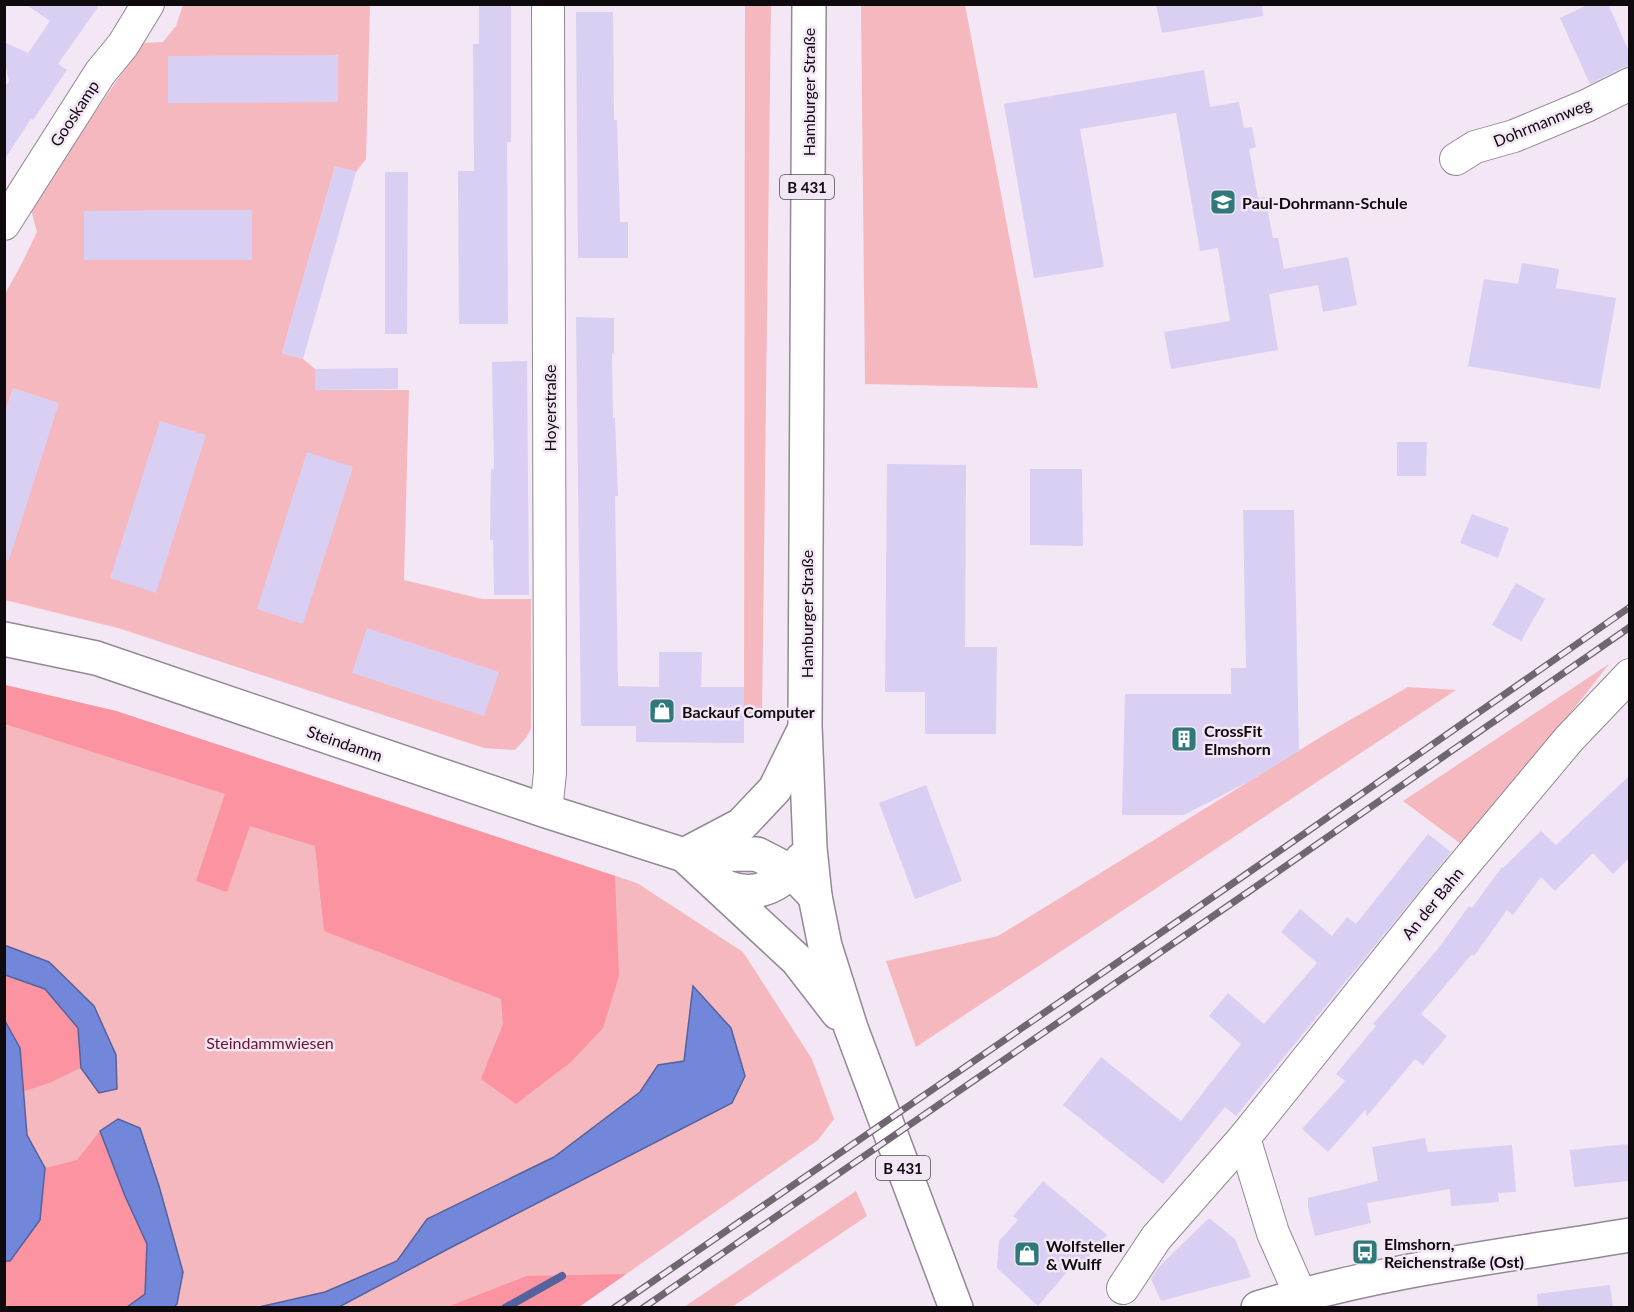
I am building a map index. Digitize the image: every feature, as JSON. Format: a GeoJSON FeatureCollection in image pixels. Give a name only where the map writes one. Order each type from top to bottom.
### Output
{"type":"FeatureCollection","features":[{"type":"Feature","properties":{"kind":"main road","name":"Hamburger Straße"},"geometry":{"type":"LineString","coordinates":[[809,4],[806,726],[801,860],[815,896],[825,946],[851,1028],[956,1308]]}},
{"type":"Feature","properties":{"kind":"main road","name":"Steindamm"},"geometry":{"type":"LineString","coordinates":[[4,639],[96,658],[546,811],[684,855],[721,886],[752,892],[778,884],[801,860]]}},
{"type":"Feature","properties":{"kind":"main road"},"geometry":{"type":"LineString","coordinates":[[806,726],[775,789],[741,825],[684,855],[796,960],[851,1028]]}},
{"type":"Feature","properties":{"kind":"main road"},"geometry":{"type":"LineString","coordinates":[[1258,1308],[1300,1294],[1370,1278],[1629,1235]]}},
{"type":"Feature","properties":{"kind":"street","name":"Gooskamp"},"geometry":{"type":"LineString","coordinates":[[4,224],[100,73],[123,45],[148,4]]}},
{"type":"Feature","properties":{"kind":"street","name":"Hoyerstraße"},"geometry":{"type":"LineString","coordinates":[[546,811],[550,751],[548,4]]}},
{"type":"Feature","properties":{"kind":"street","name":"Dohrmannweg"},"geometry":{"type":"LineString","coordinates":[[1455,159],[1475,147],[1514,136],[1629,84]]}},
{"type":"Feature","properties":{"kind":"street","name":"An der Bahn"},"geometry":{"type":"LineString","coordinates":[[1123,1288],[1156,1238],[1244,1138],[1442,891],[1569,739],[1629,675]]}},
{"type":"Feature","properties":{"kind":"street"},"geometry":{"type":"LineString","coordinates":[[1244,1138],[1273,1233],[1300,1294]]}},
{"type":"Feature","properties":{"kind":"green space"},"geometry":{"type":"Polygon","coordinates":[[[771,4],[762,716],[744,715],[745,5],[771,4]]]}},
{"type":"Feature","properties":{"kind":"green space"},"geometry":{"type":"Polygon","coordinates":[[[183,5],[370,5],[366,159],[356,172],[335,166],[282,353],[303,359],[315,369],[316,390],[409,390],[404,580],[482,599],[531,599],[531,729],[515,750],[484,748],[118,628],[5,600],[5,294],[37,232],[30,206],[143,43],[163,42],[176,26],[183,5]]]}},
{"type":"Feature","properties":{"kind":"green space"},"geometry":{"type":"Polygon","coordinates":[[[861,5],[965,5],[1038,388],[865,384],[861,5]]]}},
{"type":"Feature","properties":{"kind":"green space"},"geometry":{"type":"Polygon","coordinates":[[[1609,664],[1465,847],[1403,801],[1609,664]]]}},
{"type":"Feature","properties":{"kind":"green space","name":"Steindammwiesen"},"geometry":{"type":"Polygon","coordinates":[[[5,685],[116,711],[637,883],[743,952],[812,1059],[834,1119],[818,1140],[579,1307],[5,1307],[5,685]]]}},
{"type":"Feature","properties":{"kind":"green space"},"geometry":{"type":"Polygon","coordinates":[[[1408,687],[1456,690],[916,1047],[886,961],[998,936],[1329,732],[1408,687]]]}},
{"type":"Feature","properties":{"kind":"green space"},"geometry":{"type":"Polygon","coordinates":[[[856,1191],[867,1216],[732,1307],[684,1307],[856,1191]]]}},
{"type":"Feature","properties":{"kind":"shaded area"},"geometry":{"type":"Polygon","coordinates":[[[5,685],[116,711],[615,876],[619,976],[603,1028],[571,1062],[516,1104],[481,1079],[503,1024],[501,999],[324,931],[315,846],[250,826],[227,892],[196,881],[225,794],[5,724],[5,685]]]}},
{"type":"Feature","properties":{"kind":"shaded area"},"geometry":{"type":"Polygon","coordinates":[[[4,975],[45,989],[78,1029],[81,1068],[49,1083],[22,1092],[20,1048],[5,1021],[4,975]]]}},
{"type":"Feature","properties":{"kind":"shaded area"},"geometry":{"type":"Polygon","coordinates":[[[100,1131],[125,1196],[147,1244],[145,1294],[127,1307],[5,1307],[4,1261],[10,1261],[40,1220],[45,1168],[77,1160],[100,1131]]]}},
{"type":"Feature","properties":{"kind":"shaded area"},"geometry":{"type":"Polygon","coordinates":[[[626,1274],[579,1307],[447,1307],[527,1276],[626,1274]]]}},
{"type":"Feature","properties":{"kind":"water"},"geometry":{"type":"Polygon","coordinates":[[[4,945],[49,962],[94,1006],[116,1055],[117,1089],[99,1093],[81,1068],[78,1028],[45,989],[5,975],[4,945]]]}},
{"type":"Feature","properties":{"kind":"water"},"geometry":{"type":"Polygon","coordinates":[[[693,986],[731,1028],[745,1076],[732,1103],[339,1307],[259,1307],[325,1292],[397,1261],[427,1219],[554,1157],[640,1092],[658,1065],[684,1061],[693,986]]]}},
{"type":"Feature","properties":{"kind":"water"},"geometry":{"type":"Polygon","coordinates":[[[5,1021],[20,1048],[27,1135],[45,1168],[40,1220],[10,1261],[5,1261],[5,1021]]]}},
{"type":"Feature","properties":{"kind":"water"},"geometry":{"type":"Polygon","coordinates":[[[118,1119],[140,1128],[159,1186],[183,1272],[177,1304],[174,1307],[127,1307],[145,1294],[147,1244],[125,1196],[100,1131],[118,1119]]]}},
{"type":"Feature","properties":{"kind":"building"},"geometry":{"type":"Polygon","coordinates":[[[25,4],[100,4],[58,64],[67,70],[4,160],[4,88],[9,81],[4,58],[4,42],[28,53],[50,21],[25,4]]]}},
{"type":"Feature","properties":{"kind":"building"},"geometry":{"type":"Polygon","coordinates":[[[479,4],[511,4],[511,142],[507,142],[508,324],[459,324],[458,171],[474,171],[473,44],[479,44],[479,4]]]}},
{"type":"Feature","properties":{"kind":"building"},"geometry":{"type":"Polygon","coordinates":[[[1156,4],[1262,4],[1263,16],[1162,33],[1156,4]]]}},
{"type":"Feature","properties":{"kind":"building"},"geometry":{"type":"Polygon","coordinates":[[[1589,4],[1608,4],[1629,52],[1629,66],[1590,84],[1560,18],[1589,4]]]}},
{"type":"Feature","properties":{"kind":"building"},"geometry":{"type":"Polygon","coordinates":[[[576,12],[613,12],[614,120],[617,120],[620,222],[628,222],[628,258],[578,258],[576,12]]]}},
{"type":"Feature","properties":{"kind":"building"},"geometry":{"type":"Polygon","coordinates":[[[338,55],[338,102],[168,103],[168,56],[338,55]]]}},
{"type":"Feature","properties":{"kind":"building"},"geometry":{"type":"Polygon","coordinates":[[[1204,70],[1210,107],[1239,102],[1244,128],[1252,127],[1256,147],[1249,149],[1258,198],[1265,197],[1273,238],[1278,238],[1284,269],[1348,257],[1357,305],[1323,312],[1318,285],[1269,294],[1278,350],[1171,369],[1164,332],[1230,321],[1218,248],[1200,251],[1176,113],[1080,129],[1104,267],[1034,278],[1004,104],[1204,70]]]}},
{"type":"Feature","properties":{"kind":"building"},"geometry":{"type":"Polygon","coordinates":[[[335,166],[356,172],[303,359],[282,353],[335,166]]]}},
{"type":"Feature","properties":{"kind":"building"},"geometry":{"type":"Polygon","coordinates":[[[385,172],[408,172],[407,334],[385,334],[385,172]]]}},
{"type":"Feature","properties":{"kind":"building"},"geometry":{"type":"Polygon","coordinates":[[[252,210],[252,260],[84,260],[84,211],[252,210]]]}},
{"type":"Feature","properties":{"kind":"building"},"geometry":{"type":"Polygon","coordinates":[[[1522,263],[1559,269],[1556,288],[1616,298],[1600,389],[1468,366],[1484,279],[1518,284],[1522,263]]]}},
{"type":"Feature","properties":{"kind":"building"},"geometry":{"type":"Polygon","coordinates":[[[576,317],[614,318],[614,354],[612,354],[618,496],[615,496],[618,686],[659,687],[659,652],[702,652],[701,687],[744,687],[744,743],[636,742],[636,726],[581,726],[576,317]]]}},
{"type":"Feature","properties":{"kind":"building"},"geometry":{"type":"Polygon","coordinates":[[[527,361],[529,595],[494,595],[493,540],[490,540],[491,470],[494,469],[492,362],[527,361]]]}},
{"type":"Feature","properties":{"kind":"building"},"geometry":{"type":"Polygon","coordinates":[[[398,368],[398,389],[315,390],[315,369],[398,368]]]}},
{"type":"Feature","properties":{"kind":"building"},"geometry":{"type":"Polygon","coordinates":[[[13,388],[59,403],[9,560],[4,559],[4,414],[13,388]]]}},
{"type":"Feature","properties":{"kind":"building"},"geometry":{"type":"Polygon","coordinates":[[[160,421],[206,435],[156,593],[110,578],[160,421]]]}},
{"type":"Feature","properties":{"kind":"building"},"geometry":{"type":"Polygon","coordinates":[[[1397,442],[1427,442],[1426,476],[1397,476],[1397,442]]]}},
{"type":"Feature","properties":{"kind":"building"},"geometry":{"type":"Polygon","coordinates":[[[307,452],[353,467],[303,624],[257,609],[307,452]]]}},
{"type":"Feature","properties":{"kind":"building"},"geometry":{"type":"Polygon","coordinates":[[[887,464],[966,465],[965,647],[997,647],[996,734],[925,734],[925,692],[885,692],[887,464]]]}},
{"type":"Feature","properties":{"kind":"building"},"geometry":{"type":"Polygon","coordinates":[[[1030,469],[1082,469],[1083,546],[1030,545],[1030,469]]]}},
{"type":"Feature","properties":{"kind":"building"},"geometry":{"type":"Polygon","coordinates":[[[1243,510],[1294,510],[1299,751],[1246,783],[1184,815],[1122,815],[1125,694],[1231,694],[1231,668],[1246,668],[1243,510]]]}},
{"type":"Feature","properties":{"kind":"building"},"geometry":{"type":"Polygon","coordinates":[[[1472,514],[1509,528],[1498,558],[1460,543],[1472,514]]]}},
{"type":"Feature","properties":{"kind":"building"},"geometry":{"type":"Polygon","coordinates":[[[1516,583],[1545,599],[1521,641],[1492,625],[1516,583]]]}},
{"type":"Feature","properties":{"kind":"building"},"geometry":{"type":"Polygon","coordinates":[[[367,628],[499,672],[484,716],[352,673],[367,628]]]}},
{"type":"Feature","properties":{"kind":"building"},"geometry":{"type":"Polygon","coordinates":[[[1629,776],[1629,858],[1613,874],[1593,853],[1555,891],[1541,877],[1513,915],[1507,910],[1474,956],[1472,954],[1421,1014],[1447,1036],[1423,1065],[1415,1059],[1367,1116],[1365,1110],[1328,1152],[1302,1129],[1345,1081],[1336,1074],[1376,1026],[1373,1024],[1437,950],[1469,906],[1472,908],[1502,867],[1541,831],[1556,845],[1629,776]]]}},
{"type":"Feature","properties":{"kind":"building"},"geometry":{"type":"Polygon","coordinates":[[[926,785],[962,881],[915,899],[879,803],[926,785]]]}},
{"type":"Feature","properties":{"kind":"building"},"geometry":{"type":"Polygon","coordinates":[[[1428,834],[1451,852],[1236,1116],[1225,1107],[1163,1184],[1063,1105],[1101,1057],[1181,1121],[1241,1044],[1209,1016],[1228,993],[1264,1024],[1317,963],[1281,932],[1300,909],[1332,936],[1347,917],[1356,924],[1428,834]]]}},
{"type":"Feature","properties":{"kind":"building"},"geometry":{"type":"Polygon","coordinates":[[[1425,1138],[1428,1152],[1512,1145],[1516,1192],[1498,1193],[1499,1202],[1451,1206],[1450,1189],[1367,1203],[1371,1223],[1315,1236],[1308,1198],[1378,1181],[1372,1147],[1425,1138]]]}},
{"type":"Feature","properties":{"kind":"building"},"geometry":{"type":"Polygon","coordinates":[[[1629,1144],[1629,1181],[1574,1187],[1570,1150],[1629,1144]]]}},
{"type":"Feature","properties":{"kind":"building"},"geometry":{"type":"Polygon","coordinates":[[[1043,1181],[1107,1235],[1077,1271],[1072,1266],[1038,1306],[997,1268],[999,1241],[1018,1220],[1013,1216],[1043,1181]]]}},
{"type":"Feature","properties":{"kind":"building"},"geometry":{"type":"Polygon","coordinates":[[[1209,1218],[1235,1239],[1251,1277],[1161,1301],[1151,1279],[1158,1268],[1209,1218]]]}},
{"type":"Feature","properties":{"kind":"building"},"geometry":{"type":"Polygon","coordinates":[[[1610,1285],[1613,1308],[1538,1308],[1537,1294],[1610,1285]]]}},
{"type":"Feature","properties":{"kind":"waterway"},"geometry":{"type":"LineString","coordinates":[[505,1308],[562,1276]]}},
{"type":"Feature","properties":{"kind":"railway"},"geometry":{"type":"LineString","coordinates":[[614,1308],[1242,877],[1630,607]]}},
{"type":"Feature","properties":{"kind":"railway"},"geometry":{"type":"LineString","coordinates":[[643,1308],[1630,627]]}},
{"type":"Feature","properties":{"kind":"place","name":"Paul-Dohrmann-Schule"},"geometry":{"type":"Point","coordinates":[1223,202]}},
{"type":"Feature","properties":{"kind":"place","name":"Backauf Computer"},"geometry":{"type":"Point","coordinates":[662,711]}},
{"type":"Feature","properties":{"kind":"place","name":"CrossFit Elmshorn"},"geometry":{"type":"Point","coordinates":[1184,739]}},
{"type":"Feature","properties":{"kind":"place","name":"Elmshorn, Reichenstraße (Ost)"},"geometry":{"type":"Point","coordinates":[1365,1252]}},
{"type":"Feature","properties":{"kind":"place","name":"Wolfsteller & Wulff"},"geometry":{"type":"Point","coordinates":[1027,1254]}}]}
